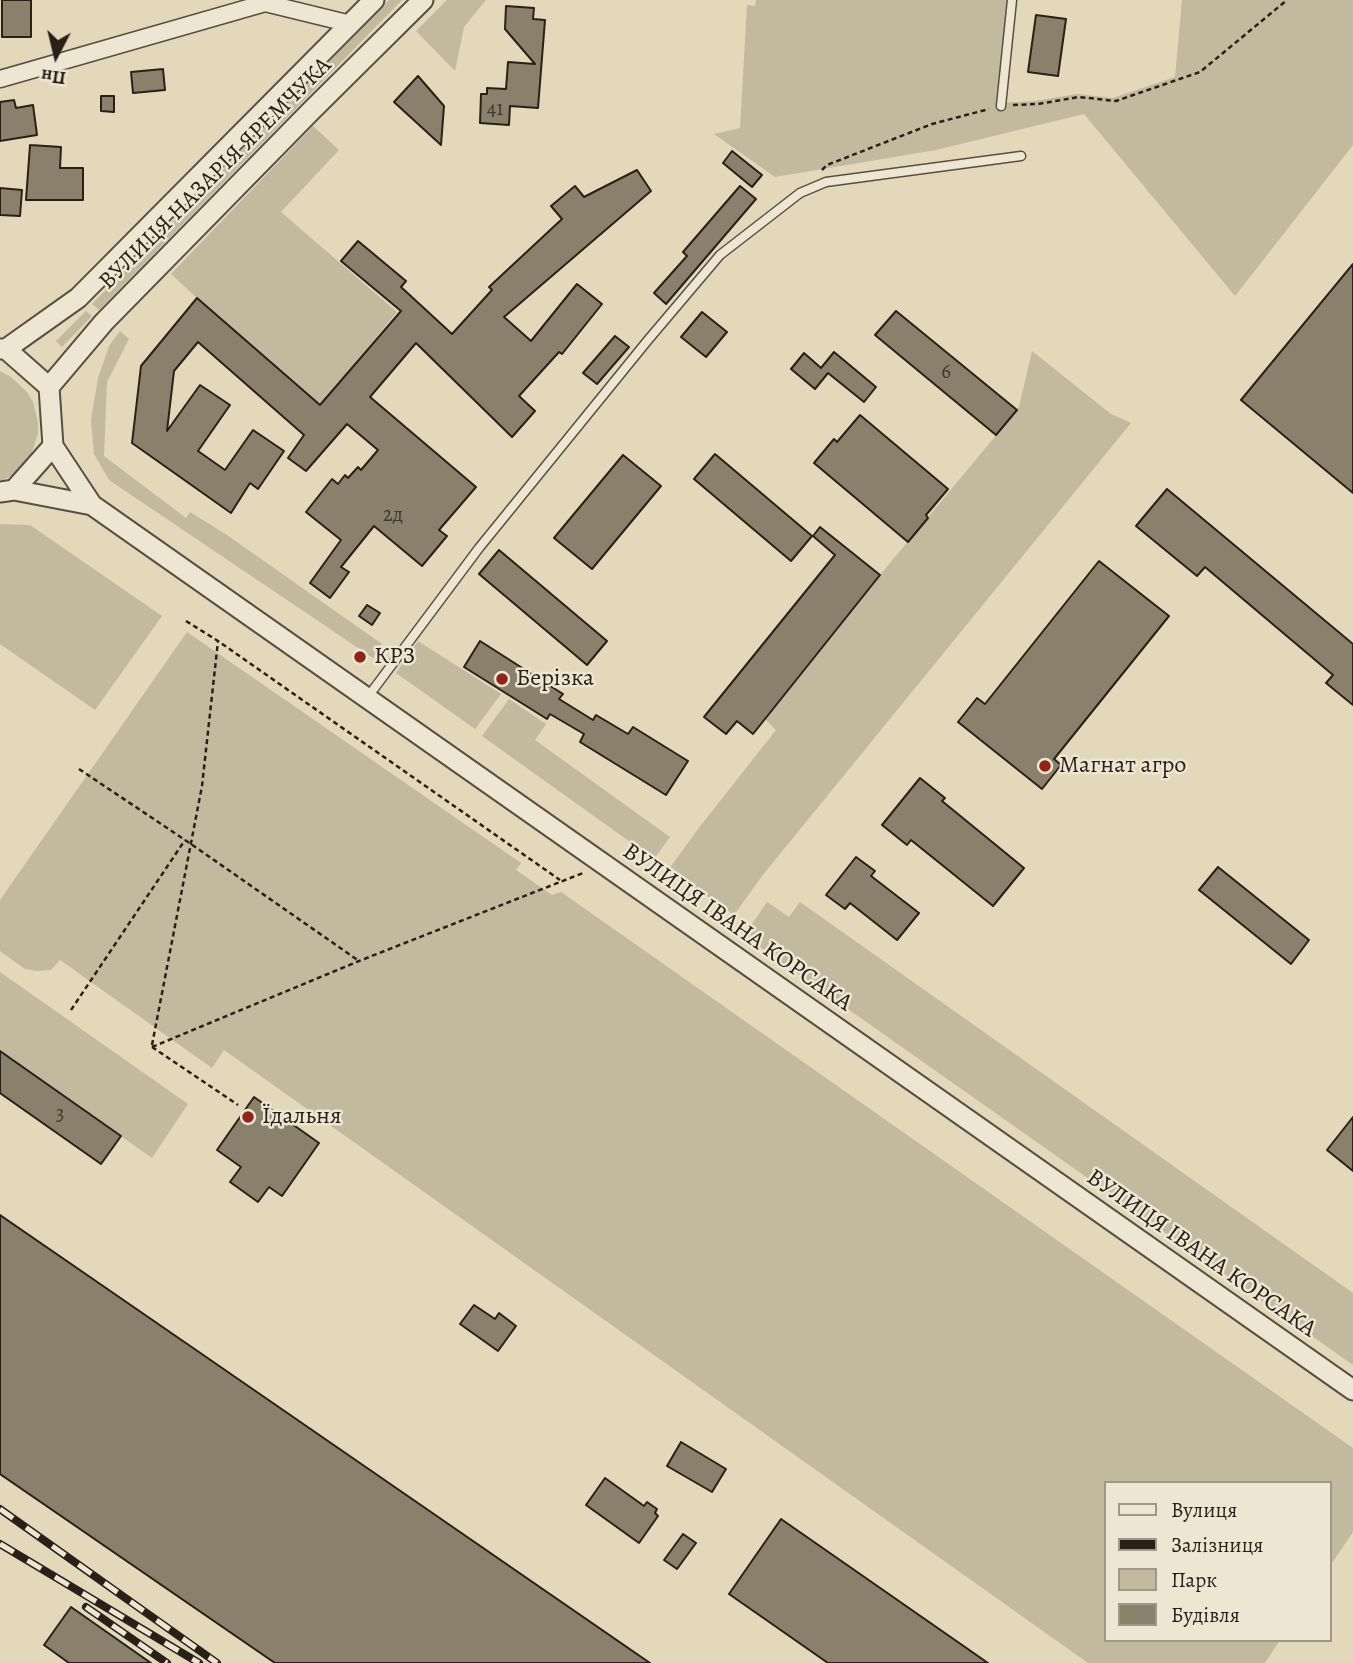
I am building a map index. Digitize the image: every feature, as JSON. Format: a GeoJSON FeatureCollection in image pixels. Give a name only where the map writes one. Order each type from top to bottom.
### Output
{"type":"FeatureCollection","features":[{"type":"Feature","properties":{"kind":"street","name":"ВУЛИЦЯ НАЗАРІЯ ЯРЕМЧУКА"},"geometry":{"type":"LineString","coordinates":[[3,349],[78,298],[374,0]]}},
{"type":"Feature","properties":{"kind":"street","name":"ВУЛИЦЯ НАЗАРІЯ ЯРЕМЧУКА"},"geometry":{"type":"LineString","coordinates":[[50,387],[104,322],[423,0]]}},
{"type":"Feature","properties":{"kind":"street"},"geometry":{"type":"LineString","coordinates":[[0,79],[265,2],[351,24]]}},
{"type":"Feature","properties":{"kind":"street"},"geometry":{"type":"LineString","coordinates":[[3,349],[50,387],[53,446],[92,505]]}},
{"type":"Feature","properties":{"kind":"street"},"geometry":{"type":"LineString","coordinates":[[7,491],[53,446]]}},
{"type":"Feature","properties":{"kind":"street"},"geometry":{"type":"LineString","coordinates":[[7,491],[92,505]]}},
{"type":"Feature","properties":{"kind":"street","name":"ВУЛИЦЯ ІВАНА КОРСАКА"},"geometry":{"type":"LineString","coordinates":[[92,505],[1353,1390]]}},
{"type":"Feature","properties":{"kind":"lane"},"geometry":{"type":"LineString","coordinates":[[1001,106],[1012,0]]}},
{"type":"Feature","properties":{"kind":"lane"},"geometry":{"type":"LineString","coordinates":[[368,698],[479,548],[720,255],[800,193],[826,183],[1021,156]]}},
{"type":"Feature","properties":{"kind":"path"},"geometry":{"type":"LineString","coordinates":[[800,193],[827,166],[932,124],[1001,106],[1038,104],[1079,97],[1116,101],[1200,72],[1287,0]]}},
{"type":"Feature","properties":{"kind":"path"},"geometry":{"type":"LineString","coordinates":[[186,621],[561,881]]}},
{"type":"Feature","properties":{"kind":"path"},"geometry":{"type":"LineString","coordinates":[[152,1047],[202,786],[218,641]]}},
{"type":"Feature","properties":{"kind":"path"},"geometry":{"type":"LineString","coordinates":[[79,769],[359,961]]}},
{"type":"Feature","properties":{"kind":"path"},"geometry":{"type":"LineString","coordinates":[[71,1010],[185,840]]}},
{"type":"Feature","properties":{"kind":"path"},"geometry":{"type":"LineString","coordinates":[[152,1047],[359,961],[604,865]]}},
{"type":"Feature","properties":{"kind":"path"},"geometry":{"type":"LineString","coordinates":[[152,1047],[239,1105]]}},
{"type":"Feature","properties":{"kind":"green space"},"geometry":{"type":"Polygon","coordinates":[[[389,0],[402,0],[99,310],[92,304],[389,0]]]}},
{"type":"Feature","properties":{"kind":"green space"},"geometry":{"type":"Polygon","coordinates":[[[447,0],[486,0],[464,27],[455,71],[416,31],[447,0]]]}},
{"type":"Feature","properties":{"kind":"green space"},"geometry":{"type":"Polygon","coordinates":[[[756,0],[1008,0],[997,103],[1035,101],[1077,94],[1113,98],[1175,77],[1182,0],[1353,0],[1353,145],[1235,296],[1084,114],[936,150],[775,177],[714,134],[740,128],[747,5],[755,6],[756,0]]]}},
{"type":"Feature","properties":{"kind":"green space"},"geometry":{"type":"Polygon","coordinates":[[[313,126],[339,150],[281,212],[397,312],[320,405],[171,274],[313,126]]]}},
{"type":"Feature","properties":{"kind":"green space"},"geometry":{"type":"Polygon","coordinates":[[[86,311],[92,316],[62,347],[56,341],[86,311]]]}},
{"type":"Feature","properties":{"kind":"green space"},"geometry":{"type":"Polygon","coordinates":[[[120,331],[129,339],[107,382],[104,456],[186,518],[190,512],[227,535],[382,644],[373,658],[109,480],[94,454],[91,420],[98,378],[109,346],[120,331]]]}},
{"type":"Feature","properties":{"kind":"green space"},"geometry":{"type":"Polygon","coordinates":[[[1032,351],[1111,414],[1131,423],[762,876],[734,915],[669,869],[776,730],[765,719],[1017,410],[1032,351]]]}},
{"type":"Feature","properties":{"kind":"green space"},"geometry":{"type":"Polygon","coordinates":[[[0,371],[27,392],[33,402],[38,434],[31,455],[17,472],[0,482],[0,371]]]}},
{"type":"Feature","properties":{"kind":"green space"},"geometry":{"type":"Polygon","coordinates":[[[0,524],[30,525],[162,616],[95,710],[0,644],[0,524]]]}},
{"type":"Feature","properties":{"kind":"green space"},"geometry":{"type":"Polygon","coordinates":[[[187,632],[521,863],[516,870],[552,895],[561,892],[1353,1448],[1353,1532],[1332,1563],[1332,1481],[1104,1481],[1104,1642],[1279,1642],[1265,1663],[1088,1663],[224,1050],[212,1068],[60,960],[51,970],[25,969],[0,951],[0,900],[187,632]]]}},
{"type":"Feature","properties":{"kind":"green space"},"geometry":{"type":"Polygon","coordinates":[[[418,641],[501,694],[475,729],[396,673],[418,641]]]}},
{"type":"Feature","properties":{"kind":"green space"},"geometry":{"type":"Polygon","coordinates":[[[509,699],[546,724],[535,740],[670,837],[654,859],[482,736],[509,699]]]}},
{"type":"Feature","properties":{"kind":"green space"},"geometry":{"type":"Polygon","coordinates":[[[767,902],[789,917],[800,902],[1353,1293],[1353,1365],[750,940],[752,924],[767,902]]]}},
{"type":"Feature","properties":{"kind":"green space"},"geometry":{"type":"Polygon","coordinates":[[[0,972],[188,1104],[152,1158],[0,1051],[0,972]]]}},
{"type":"Feature","properties":{"kind":"building"},"geometry":{"type":"Polygon","coordinates":[[[2,0],[31,0],[31,37],[2,37],[2,0]]]}},
{"type":"Feature","properties":{"kind":"building"},"geometry":{"type":"Polygon","coordinates":[[[506,6],[534,8],[533,19],[545,20],[538,108],[510,106],[509,125],[480,123],[481,94],[487,94],[487,88],[506,89],[508,62],[535,64],[505,29],[506,6]]]}},
{"type":"Feature","properties":{"kind":"building"},"geometry":{"type":"Polygon","coordinates":[[[1036,15],[1066,19],[1058,76],[1028,72],[1036,15]]]}},
{"type":"Feature","properties":{"kind":"building"},"geometry":{"type":"Polygon","coordinates":[[[163,69],[165,90],[133,93],[131,72],[163,69]]]}},
{"type":"Feature","properties":{"kind":"building"},"geometry":{"type":"Polygon","coordinates":[[[418,76],[444,106],[441,145],[394,102],[418,76]]]}},
{"type":"Feature","properties":{"kind":"building"},"geometry":{"type":"Polygon","coordinates":[[[101,96],[114,96],[114,112],[101,111],[101,96]]]}},
{"type":"Feature","properties":{"kind":"building"},"geometry":{"type":"Polygon","coordinates":[[[14,100],[16,108],[33,105],[37,135],[0,141],[0,102],[14,100]]]}},
{"type":"Feature","properties":{"kind":"building"},"geometry":{"type":"Polygon","coordinates":[[[30,145],[61,147],[60,168],[83,168],[83,200],[26,200],[30,145]]]}},
{"type":"Feature","properties":{"kind":"building"},"geometry":{"type":"Polygon","coordinates":[[[732,151],[762,175],[752,187],[723,163],[732,151]]]}},
{"type":"Feature","properties":{"kind":"building"},"geometry":{"type":"Polygon","coordinates":[[[637,170],[651,191],[504,317],[531,341],[577,284],[602,304],[562,354],[559,352],[519,396],[535,411],[512,437],[416,343],[370,397],[476,487],[439,530],[447,536],[422,566],[374,526],[341,567],[349,572],[330,598],[310,583],[341,540],[306,512],[332,479],[338,484],[345,475],[348,478],[358,467],[361,470],[378,450],[347,424],[306,471],[288,458],[304,435],[198,342],[174,371],[167,431],[200,385],[230,405],[198,451],[225,470],[253,430],[284,451],[258,489],[250,483],[231,513],[132,443],[141,366],[197,298],[320,405],[401,311],[341,261],[358,241],[406,281],[401,287],[452,334],[492,290],[489,287],[562,219],[551,206],[575,186],[584,197],[637,170]]]}},
{"type":"Feature","properties":{"kind":"building"},"geometry":{"type":"Polygon","coordinates":[[[740,186],[756,199],[666,304],[654,293],[687,256],[683,252],[740,186]]]}},
{"type":"Feature","properties":{"kind":"building"},"geometry":{"type":"Polygon","coordinates":[[[0,188],[22,190],[20,216],[0,215],[0,188]]]}},
{"type":"Feature","properties":{"kind":"building"},"geometry":{"type":"Polygon","coordinates":[[[1353,264],[1353,493],[1241,400],[1353,264]]]}},
{"type":"Feature","properties":{"kind":"building"},"geometry":{"type":"Polygon","coordinates":[[[896,311],[1017,410],[996,435],[875,335],[896,311]]]}},
{"type":"Feature","properties":{"kind":"building"},"geometry":{"type":"Polygon","coordinates":[[[702,312],[727,332],[706,357],[681,337],[702,312]]]}},
{"type":"Feature","properties":{"kind":"building"},"geometry":{"type":"Polygon","coordinates":[[[615,336],[629,347],[597,384],[583,373],[615,336]]]}},
{"type":"Feature","properties":{"kind":"building"},"geometry":{"type":"Polygon","coordinates":[[[834,352],[876,387],[864,402],[828,373],[815,389],[791,369],[804,353],[821,368],[834,352]]]}},
{"type":"Feature","properties":{"kind":"building"},"geometry":{"type":"Polygon","coordinates":[[[860,415],[948,489],[908,542],[814,463],[834,439],[837,442],[860,415]]]}},
{"type":"Feature","properties":{"kind":"building"},"geometry":{"type":"Polygon","coordinates":[[[715,454],[812,536],[791,561],[694,479],[715,454]]]}},
{"type":"Feature","properties":{"kind":"building"},"geometry":{"type":"Polygon","coordinates":[[[623,455],[661,486],[592,569],[554,538],[623,455]]]}},
{"type":"Feature","properties":{"kind":"building"},"geometry":{"type":"Polygon","coordinates":[[[1167,489],[1353,644],[1353,705],[1326,683],[1333,675],[1205,567],[1197,576],[1136,526],[1167,489]]]}},
{"type":"Feature","properties":{"kind":"building"},"geometry":{"type":"Polygon","coordinates":[[[820,527],[880,575],[753,734],[737,721],[726,734],[704,717],[835,555],[813,536],[820,527]]]}},
{"type":"Feature","properties":{"kind":"building"},"geometry":{"type":"Polygon","coordinates":[[[499,550],[607,641],[587,665],[479,574],[499,550]]]}},
{"type":"Feature","properties":{"kind":"building"},"geometry":{"type":"Polygon","coordinates":[[[1099,561],[1169,616],[1054,759],[1061,765],[1042,789],[958,722],[977,698],[985,704],[1099,561]]]}},
{"type":"Feature","properties":{"kind":"building"},"geometry":{"type":"Polygon","coordinates":[[[367,605],[380,613],[372,625],[359,616],[367,605]]]}},
{"type":"Feature","properties":{"kind":"building"},"geometry":{"type":"Polygon","coordinates":[[[480,641],[563,694],[559,699],[593,720],[596,715],[628,734],[633,727],[688,761],[666,795],[580,742],[584,734],[550,714],[547,719],[464,667],[480,641]]]}},
{"type":"Feature","properties":{"kind":"building"},"geometry":{"type":"Polygon","coordinates":[[[920,778],[945,798],[942,801],[1024,868],[993,906],[911,840],[907,845],[882,825],[920,778]]]}},
{"type":"Feature","properties":{"kind":"building"},"geometry":{"type":"Polygon","coordinates":[[[856,857],[875,871],[871,876],[919,913],[897,940],[850,903],[845,909],[826,895],[856,857]]]}},
{"type":"Feature","properties":{"kind":"building"},"geometry":{"type":"Polygon","coordinates":[[[1218,867],[1309,940],[1291,964],[1199,890],[1218,867]]]}},
{"type":"Feature","properties":{"kind":"building"},"geometry":{"type":"Polygon","coordinates":[[[0,1051],[121,1136],[101,1164],[0,1093],[0,1051]]]}},
{"type":"Feature","properties":{"kind":"building"},"geometry":{"type":"Polygon","coordinates":[[[254,1097],[319,1143],[282,1196],[269,1187],[258,1202],[230,1182],[241,1167],[217,1150],[254,1097]]]}},
{"type":"Feature","properties":{"kind":"building"},"geometry":{"type":"Polygon","coordinates":[[[1353,1117],[1353,1171],[1327,1150],[1353,1117]]]}},
{"type":"Feature","properties":{"kind":"building"},"geometry":{"type":"Polygon","coordinates":[[[0,1215],[650,1663],[275,1663],[0,1474],[0,1215]]]}},
{"type":"Feature","properties":{"kind":"building"},"geometry":{"type":"Polygon","coordinates":[[[474,1305],[495,1319],[499,1313],[516,1326],[498,1351],[460,1324],[474,1305]]]}},
{"type":"Feature","properties":{"kind":"building"},"geometry":{"type":"Polygon","coordinates":[[[681,1442],[726,1469],[712,1492],[667,1466],[681,1442]]]}},
{"type":"Feature","properties":{"kind":"building"},"geometry":{"type":"Polygon","coordinates":[[[605,1478],[644,1506],[647,1502],[657,1509],[655,1513],[658,1516],[639,1543],[586,1505],[605,1478]]]}},
{"type":"Feature","properties":{"kind":"building"},"geometry":{"type":"Polygon","coordinates":[[[781,1519],[988,1663],[828,1663],[729,1594],[781,1519]]]}},
{"type":"Feature","properties":{"kind":"building"},"geometry":{"type":"Polygon","coordinates":[[[683,1534],[696,1543],[677,1569],[664,1560],[683,1534]]]}},
{"type":"Feature","properties":{"kind":"building"},"geometry":{"type":"Polygon","coordinates":[[[71,1607],[151,1663],[69,1663],[44,1645],[71,1607]]]}},
{"type":"Feature","properties":{"kind":"railway"},"geometry":{"type":"LineString","coordinates":[[0,1509],[217,1663]]}},
{"type":"Feature","properties":{"kind":"railway"},"geometry":{"type":"LineString","coordinates":[[0,1544],[199,1663]]}},
{"type":"Feature","properties":{"kind":"railway"},"geometry":{"type":"LineString","coordinates":[[86,1607],[167,1663]]}},
{"type":"Feature","properties":{"kind":"place","name":"КРЗ"},"geometry":{"type":"Point","coordinates":[360,657]}},
{"type":"Feature","properties":{"kind":"place","name":"Берізка"},"geometry":{"type":"Point","coordinates":[502,679]}},
{"type":"Feature","properties":{"kind":"place","name":"Магнат агро"},"geometry":{"type":"Point","coordinates":[1045,766]}},
{"type":"Feature","properties":{"kind":"place","name":"Їдальня"},"geometry":{"type":"Point","coordinates":[248,1117]}}]}
